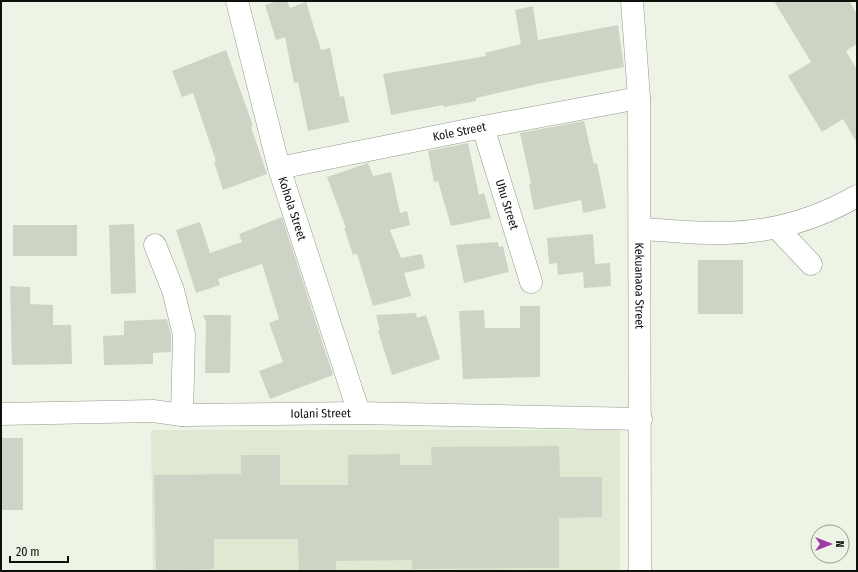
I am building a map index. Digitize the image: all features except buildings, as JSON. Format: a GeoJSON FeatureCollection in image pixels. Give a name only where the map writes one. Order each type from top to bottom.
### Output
{"type":"FeatureCollection","features":[{"type":"Feature","properties":{"kind":"street","name":"Kohola Street"},"geometry":{"type":"LineString","coordinates":[[237,1],[279,168],[359,413]]}},
{"type":"Feature","properties":{"kind":"street","name":"Kekuanaoa Street"},"geometry":{"type":"LineString","coordinates":[[632,1],[639,98],[640,571]]}},
{"type":"Feature","properties":{"kind":"street","name":"Kole Street"},"geometry":{"type":"LineString","coordinates":[[279,168],[483,127],[639,98]]}},
{"type":"Feature","properties":{"kind":"street","name":"Uhu Street"},"geometry":{"type":"LineString","coordinates":[[483,127],[531,282]]}},
{"type":"Feature","properties":{"kind":"street"},"geometry":{"type":"LineString","coordinates":[[640,229],[726,233],[776,228],[805,220],[841,205],[857,196]]}},
{"type":"Feature","properties":{"kind":"street"},"geometry":{"type":"LineString","coordinates":[[776,228],[811,264]]}},
{"type":"Feature","properties":{"kind":"street"},"geometry":{"type":"LineString","coordinates":[[155,245],[173,290],[184,335],[182,415]]}},
{"type":"Feature","properties":{"kind":"street","name":"Iolani Street"},"geometry":{"type":"LineString","coordinates":[[1,414],[153,411],[182,415],[359,413],[640,419]]}},
{"type":"Feature","properties":{"kind":"shaded area"},"geometry":{"type":"Polygon","coordinates":[[[151,430],[620,430],[620,571],[153,571],[151,430]]]}}]}
